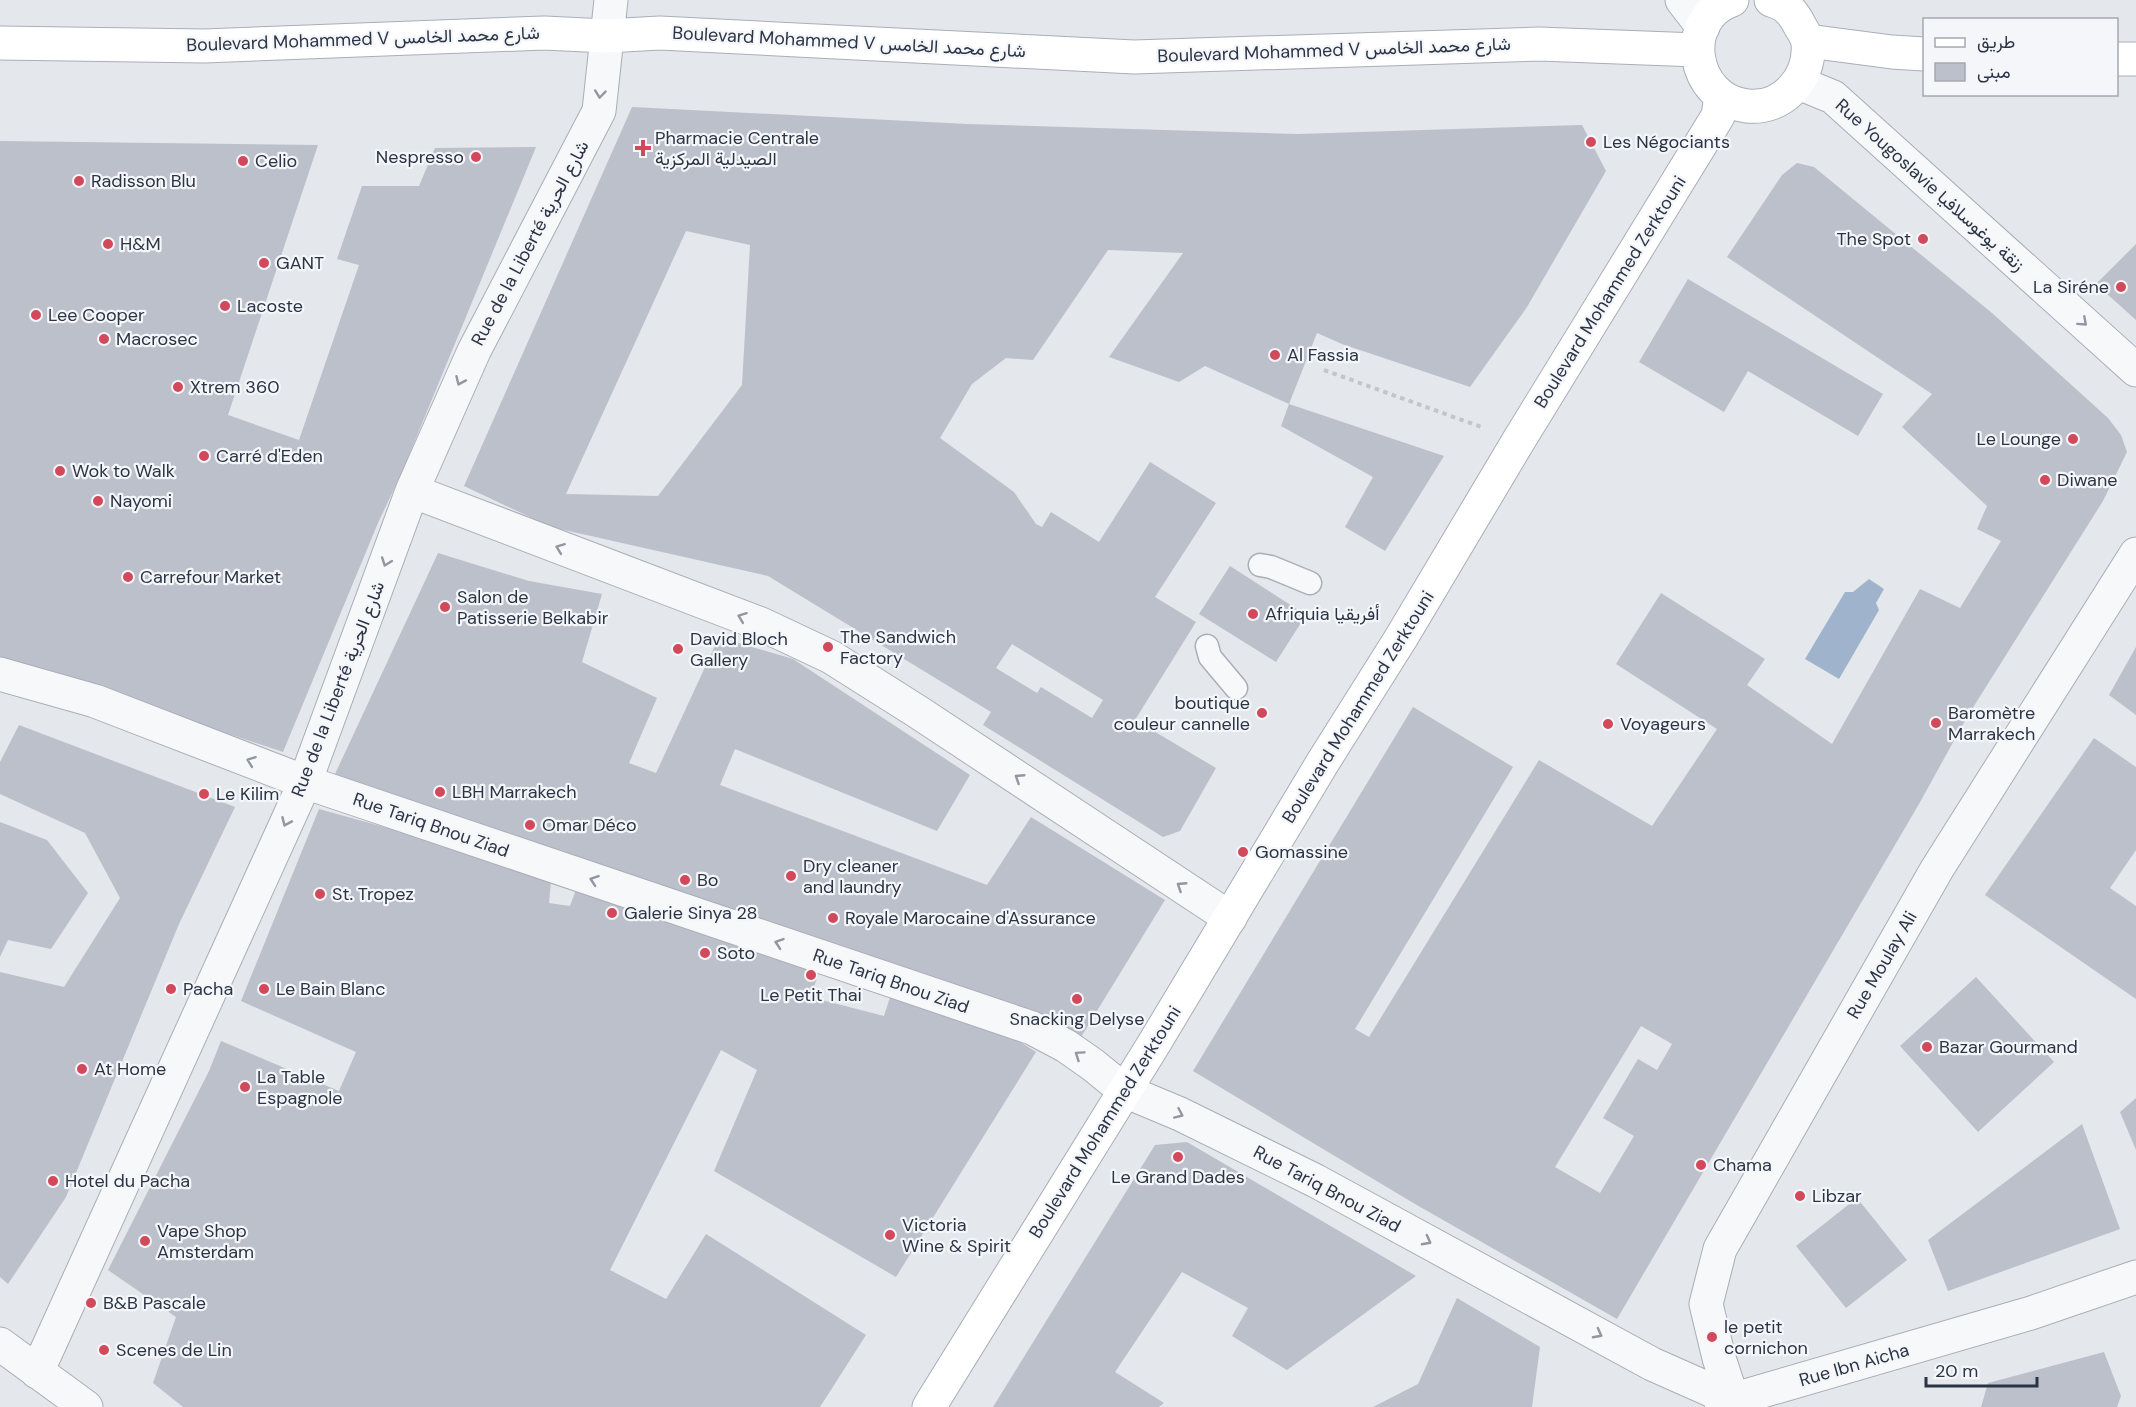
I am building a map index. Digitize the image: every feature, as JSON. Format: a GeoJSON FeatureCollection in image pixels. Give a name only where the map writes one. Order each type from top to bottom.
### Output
{"type":"FeatureCollection","features":[{"type":"Feature","properties":{"kind":"main road"},"geometry":{"type":"LineString","coordinates":[[1732,0],[1713,12],[1700,38],[1703,76],[1720,96],[1733,103],[1748,106],[1776,101],[1799,83],[1806,69],[1808,41],[1796,18],[1783,2]]}},
{"type":"Feature","properties":{"kind":"main road","name":"Boulevard Mohammed V شارع محمد الخامس"},"geometry":{"type":"LineString","coordinates":[[0,43],[204,46],[544,33],[606,36],[660,33],[1134,57],[1700,38]]}},
{"type":"Feature","properties":{"kind":"main road"},"geometry":{"type":"LineString","coordinates":[[1808,41],[1923,54]]}},
{"type":"Feature","properties":{"kind":"main road"},"geometry":{"type":"LineString","coordinates":[[2118,59],[2136,59]]}},
{"type":"Feature","properties":{"kind":"main road","name":"Boulevard Mohammed Zerktouni"},"geometry":{"type":"LineString","coordinates":[[929,1407],[1125,1091],[1718,116],[1720,96]]}},
{"type":"Feature","properties":{"kind":"street","name":"Rue de la Liberté شارع الحرية"},"geometry":{"type":"LineString","coordinates":[[37,1372],[305,782],[412,491],[474,351],[599,111],[611,0]]}},
{"type":"Feature","properties":{"kind":"street"},"geometry":{"type":"LineString","coordinates":[[1682,0],[1700,38]]}},
{"type":"Feature","properties":{"kind":"street","name":"Rue Yougoslavie زنقة يوغوسلافيا"},"geometry":{"type":"LineString","coordinates":[[1799,83],[1833,97],[2136,370]]}},
{"type":"Feature","properties":{"kind":"street"},"geometry":{"type":"LineString","coordinates":[[412,491],[760,624],[831,657],[1230,918]]}},
{"type":"Feature","properties":{"kind":"street","name":"Rue Moulay Ali"},"geometry":{"type":"LineString","coordinates":[[1731,1405],[1706,1304],[1720,1249],[1937,869],[2136,554]]}},
{"type":"Feature","properties":{"kind":"street","name":"Rue Tariq Bnou Ziad"},"geometry":{"type":"LineString","coordinates":[[0,674],[95,701],[305,782],[1032,1028],[1066,1046],[1125,1091],[1180,1114],[1316,1181],[1731,1405]]}},
{"type":"Feature","properties":{"kind":"street","name":"Rue Ibn Aicha"},"geometry":{"type":"LineString","coordinates":[[1731,1405],[2031,1313],[2136,1277]]}},
{"type":"Feature","properties":{"kind":"street"},"geometry":{"type":"LineString","coordinates":[[0,1344],[86,1407]]}},
{"type":"Feature","properties":{"kind":"lane"},"geometry":{"type":"LineString","coordinates":[[1260,565],[1271,567],[1310,583]]}},
{"type":"Feature","properties":{"kind":"lane"},"geometry":{"type":"LineString","coordinates":[[1207,646],[1210,657],[1236,688]]}},
{"type":"Feature","properties":{"kind":"path"},"geometry":{"type":"LineString","coordinates":[[1324,370],[1519,440]]}},
{"type":"Feature","properties":{"kind":"water"},"geometry":{"type":"Polygon","coordinates":[[[1869,579],[1884,589],[1876,603],[1879,610],[1839,679],[1805,659],[1845,592],[1853,592],[1869,579]]]}},
{"type":"Feature","properties":{"kind":"building"},"geometry":{"type":"Polygon","coordinates":[[[632,107],[967,124],[1298,134],[1582,125],[1606,171],[1527,307],[1470,387],[1342,344],[1317,333],[1289,404],[1205,366],[1179,382],[1109,357],[1183,253],[1108,250],[1033,360],[1006,358],[972,384],[940,438],[1014,492],[1036,524],[1042,527],[1051,512],[1099,542],[1150,462],[1216,503],[1155,597],[1196,622],[1135,720],[1216,768],[1180,831],[1163,837],[983,725],[991,712],[768,576],[551,527],[464,486],[632,107]],[[686,231],[566,494],[658,496],[742,385],[750,245],[686,231]],[[1012,644],[996,668],[1037,693],[1041,687],[1092,718],[1103,700],[1012,644]]]}},
{"type":"Feature","properties":{"kind":"building","name":"Carré d'Eden"},"geometry":{"type":"Polygon","coordinates":[[[0,141],[318,145],[228,415],[299,440],[359,265],[337,259],[362,186],[419,186],[435,148],[536,147],[283,752],[0,657],[0,141]]]}},
{"type":"Feature","properties":{"kind":"building"},"geometry":{"type":"Polygon","coordinates":[[[1797,163],[1814,167],[1992,313],[2108,418],[2121,435],[2127,452],[2103,501],[1967,717],[1919,804],[1617,1319],[1415,1204],[1193,1071],[1413,707],[1513,767],[1355,1029],[1369,1037],[1539,760],[1652,826],[1717,729],[1616,664],[1661,593],[1765,659],[1747,685],[1832,744],[1920,589],[1960,608],[2001,541],[1977,529],[1987,506],[1902,427],[1932,394],[1727,257],[1782,175],[1797,163]],[[1641,1026],[1555,1167],[1600,1193],[1634,1136],[1603,1118],[1638,1059],[1657,1070],[1672,1044],[1641,1026]]]}},
{"type":"Feature","properties":{"kind":"building"},"geometry":{"type":"Polygon","coordinates":[[[2136,244],[2136,320],[2096,284],[2136,244]]]}},
{"type":"Feature","properties":{"kind":"building"},"geometry":{"type":"Polygon","coordinates":[[[1688,279],[1883,394],[1858,436],[1748,371],[1724,412],[1639,362],[1688,279]]]}},
{"type":"Feature","properties":{"kind":"building"},"geometry":{"type":"Polygon","coordinates":[[[1289,404],[1444,456],[1385,551],[1345,527],[1373,477],[1281,426],[1289,404]]]}},
{"type":"Feature","properties":{"kind":"building"},"geometry":{"type":"Polygon","coordinates":[[[438,553],[529,581],[602,594],[582,662],[657,698],[629,763],[656,773],[719,637],[793,659],[970,775],[937,831],[735,749],[720,785],[987,885],[1031,817],[1165,900],[1081,1037],[329,787],[438,553]]]}},
{"type":"Feature","properties":{"kind":"building","name":"Afriquia أفريقيا"},"geometry":{"type":"Polygon","coordinates":[[[1230,566],[1306,615],[1276,662],[1199,614],[1230,566]]]}},
{"type":"Feature","properties":{"kind":"building"},"geometry":{"type":"Polygon","coordinates":[[[2136,647],[2136,715],[2109,695],[2136,647]]]}},
{"type":"Feature","properties":{"kind":"building"},"geometry":{"type":"Polygon","coordinates":[[[19,725],[235,807],[179,924],[66,1197],[8,1284],[0,1277],[0,972],[64,987],[120,898],[85,833],[0,794],[0,762],[19,725]]]}},
{"type":"Feature","properties":{"kind":"building"},"geometry":{"type":"Polygon","coordinates":[[[2094,738],[2136,767],[2136,850],[2110,888],[2136,906],[2136,999],[1985,895],[2094,738]]]}},
{"type":"Feature","properties":{"kind":"building"},"geometry":{"type":"Polygon","coordinates":[[[319,809],[467,850],[551,881],[549,903],[570,906],[577,887],[821,968],[810,997],[884,1016],[892,991],[989,1022],[1036,1052],[896,1277],[714,1171],[757,1070],[721,1050],[610,1270],[666,1299],[706,1234],[866,1335],[820,1407],[183,1407],[153,1383],[176,1317],[108,1270],[209,1071],[221,1041],[339,1091],[356,1052],[241,1001],[319,809]]]}},
{"type":"Feature","properties":{"kind":"building"},"geometry":{"type":"Polygon","coordinates":[[[0,822],[47,840],[88,893],[51,949],[8,940],[0,957],[0,822]]]}},
{"type":"Feature","properties":{"kind":"building"},"geometry":{"type":"Polygon","coordinates":[[[1976,977],[2054,1062],[1978,1132],[1900,1046],[1976,977]]]}},
{"type":"Feature","properties":{"kind":"building"},"geometry":{"type":"Polygon","coordinates":[[[2136,1098],[2136,1150],[2120,1112],[2136,1098]]]}},
{"type":"Feature","properties":{"kind":"building"},"geometry":{"type":"Polygon","coordinates":[[[2082,1124],[2120,1229],[1948,1291],[1928,1240],[2082,1124]]]}},
{"type":"Feature","properties":{"kind":"building"},"geometry":{"type":"Polygon","coordinates":[[[1187,1142],[1416,1276],[1287,1370],[1232,1336],[1248,1308],[1182,1272],[1115,1372],[1164,1403],[1159,1407],[993,1407],[1155,1145],[1187,1142]]]}},
{"type":"Feature","properties":{"kind":"building"},"geometry":{"type":"Polygon","coordinates":[[[1857,1198],[1907,1260],[1846,1308],[1796,1246],[1857,1198]]]}},
{"type":"Feature","properties":{"kind":"building"},"geometry":{"type":"Polygon","coordinates":[[[1457,1298],[1540,1347],[1532,1407],[1373,1407],[1418,1384],[1457,1298]]]}},
{"type":"Feature","properties":{"kind":"building"},"geometry":{"type":"Polygon","coordinates":[[[2104,1352],[2121,1396],[2117,1407],[1981,1407],[1988,1383],[2104,1352]]]}},
{"type":"Feature","properties":{"kind":"place","name":"Les Négociants"},"geometry":{"type":"Point","coordinates":[1591,142]}},
{"type":"Feature","properties":{"kind":"place","name":"Pharmacie Centrale الصيدلية المركزية"},"geometry":{"type":"Point","coordinates":[643,148]}},
{"type":"Feature","properties":{"kind":"place","name":"Nespresso"},"geometry":{"type":"Point","coordinates":[476,157]}},
{"type":"Feature","properties":{"kind":"place","name":"Celio"},"geometry":{"type":"Point","coordinates":[243,161]}},
{"type":"Feature","properties":{"kind":"place","name":"Radisson Blu"},"geometry":{"type":"Point","coordinates":[79,181]}},
{"type":"Feature","properties":{"kind":"place","name":"The Spot"},"geometry":{"type":"Point","coordinates":[1923,239]}},
{"type":"Feature","properties":{"kind":"place","name":"H&M"},"geometry":{"type":"Point","coordinates":[108,244]}},
{"type":"Feature","properties":{"kind":"place","name":"GANT"},"geometry":{"type":"Point","coordinates":[264,263]}},
{"type":"Feature","properties":{"kind":"place","name":"La Siréne"},"geometry":{"type":"Point","coordinates":[2121,287]}},
{"type":"Feature","properties":{"kind":"place","name":"Lacoste"},"geometry":{"type":"Point","coordinates":[225,306]}},
{"type":"Feature","properties":{"kind":"place","name":"Lee Cooper"},"geometry":{"type":"Point","coordinates":[36,315]}},
{"type":"Feature","properties":{"kind":"place","name":"Macrosec"},"geometry":{"type":"Point","coordinates":[104,339]}},
{"type":"Feature","properties":{"kind":"place","name":"Al Fassia"},"geometry":{"type":"Point","coordinates":[1275,355]}},
{"type":"Feature","properties":{"kind":"place","name":"Xtrem 360"},"geometry":{"type":"Point","coordinates":[178,387]}},
{"type":"Feature","properties":{"kind":"place","name":"Le Lounge"},"geometry":{"type":"Point","coordinates":[2073,439]}},
{"type":"Feature","properties":{"kind":"place","name":"Carré d'Eden"},"geometry":{"type":"Point","coordinates":[204,456]}},
{"type":"Feature","properties":{"kind":"place","name":"Wok to Walk"},"geometry":{"type":"Point","coordinates":[60,471]}},
{"type":"Feature","properties":{"kind":"place","name":"Diwane"},"geometry":{"type":"Point","coordinates":[2045,480]}},
{"type":"Feature","properties":{"kind":"place","name":"Nayomi"},"geometry":{"type":"Point","coordinates":[98,501]}},
{"type":"Feature","properties":{"kind":"place","name":"Carrefour Market"},"geometry":{"type":"Point","coordinates":[128,577]}},
{"type":"Feature","properties":{"kind":"place","name":"Salon de Patisserie Belkabir"},"geometry":{"type":"Point","coordinates":[445,607]}},
{"type":"Feature","properties":{"kind":"place","name":"Afriquia أفريقيا"},"geometry":{"type":"Point","coordinates":[1253,614]}},
{"type":"Feature","properties":{"kind":"place","name":"The Sandwich Factory"},"geometry":{"type":"Point","coordinates":[828,647]}},
{"type":"Feature","properties":{"kind":"place","name":"David Bloch Gallery"},"geometry":{"type":"Point","coordinates":[678,649]}},
{"type":"Feature","properties":{"kind":"place","name":"boutique couleur cannelle"},"geometry":{"type":"Point","coordinates":[1262,713]}},
{"type":"Feature","properties":{"kind":"place","name":"Baromètre Marrakech"},"geometry":{"type":"Point","coordinates":[1936,723]}},
{"type":"Feature","properties":{"kind":"place","name":"Voyageurs"},"geometry":{"type":"Point","coordinates":[1608,724]}},
{"type":"Feature","properties":{"kind":"place","name":"LBH Marrakech"},"geometry":{"type":"Point","coordinates":[440,792]}},
{"type":"Feature","properties":{"kind":"place","name":"Le Kilim"},"geometry":{"type":"Point","coordinates":[204,794]}},
{"type":"Feature","properties":{"kind":"place","name":"Omar Déco"},"geometry":{"type":"Point","coordinates":[530,825]}},
{"type":"Feature","properties":{"kind":"place","name":"Gomassine"},"geometry":{"type":"Point","coordinates":[1243,852]}},
{"type":"Feature","properties":{"kind":"place","name":"Dry cleaner and laundry"},"geometry":{"type":"Point","coordinates":[791,876]}},
{"type":"Feature","properties":{"kind":"place","name":"Bo"},"geometry":{"type":"Point","coordinates":[685,880]}},
{"type":"Feature","properties":{"kind":"place","name":"St. Tropez"},"geometry":{"type":"Point","coordinates":[320,894]}},
{"type":"Feature","properties":{"kind":"place","name":"Galerie Sinya 28"},"geometry":{"type":"Point","coordinates":[612,913]}},
{"type":"Feature","properties":{"kind":"place","name":"Royale Marocaine d'Assurance"},"geometry":{"type":"Point","coordinates":[833,918]}},
{"type":"Feature","properties":{"kind":"place","name":"Soto"},"geometry":{"type":"Point","coordinates":[705,953]}},
{"type":"Feature","properties":{"kind":"place","name":"Le Petit Thai"},"geometry":{"type":"Point","coordinates":[811,975]}},
{"type":"Feature","properties":{"kind":"place","name":"Pacha"},"geometry":{"type":"Point","coordinates":[171,989]}},
{"type":"Feature","properties":{"kind":"place","name":"Le Bain Blanc"},"geometry":{"type":"Point","coordinates":[264,989]}},
{"type":"Feature","properties":{"kind":"place","name":"Snacking Delyse"},"geometry":{"type":"Point","coordinates":[1077,999]}},
{"type":"Feature","properties":{"kind":"place","name":"Bazar Gourmand"},"geometry":{"type":"Point","coordinates":[1927,1047]}},
{"type":"Feature","properties":{"kind":"place","name":"At Home"},"geometry":{"type":"Point","coordinates":[82,1069]}},
{"type":"Feature","properties":{"kind":"place","name":"La Table Espagnole"},"geometry":{"type":"Point","coordinates":[245,1087]}},
{"type":"Feature","properties":{"kind":"place","name":"Le Grand Dades"},"geometry":{"type":"Point","coordinates":[1178,1157]}},
{"type":"Feature","properties":{"kind":"place","name":"Chama"},"geometry":{"type":"Point","coordinates":[1701,1165]}},
{"type":"Feature","properties":{"kind":"place","name":"Hotel du Pacha"},"geometry":{"type":"Point","coordinates":[53,1181]}},
{"type":"Feature","properties":{"kind":"place","name":"Libzar"},"geometry":{"type":"Point","coordinates":[1800,1196]}},
{"type":"Feature","properties":{"kind":"place","name":"Victoria Wine & Spirit"},"geometry":{"type":"Point","coordinates":[890,1235]}},
{"type":"Feature","properties":{"kind":"place","name":"Vape Shop Amsterdam"},"geometry":{"type":"Point","coordinates":[145,1241]}},
{"type":"Feature","properties":{"kind":"place","name":"B&B Pascale"},"geometry":{"type":"Point","coordinates":[91,1303]}},
{"type":"Feature","properties":{"kind":"place","name":"le petit cornichon"},"geometry":{"type":"Point","coordinates":[1712,1337]}},
{"type":"Feature","properties":{"kind":"place","name":"Scenes de Lin"},"geometry":{"type":"Point","coordinates":[104,1350]}}]}
